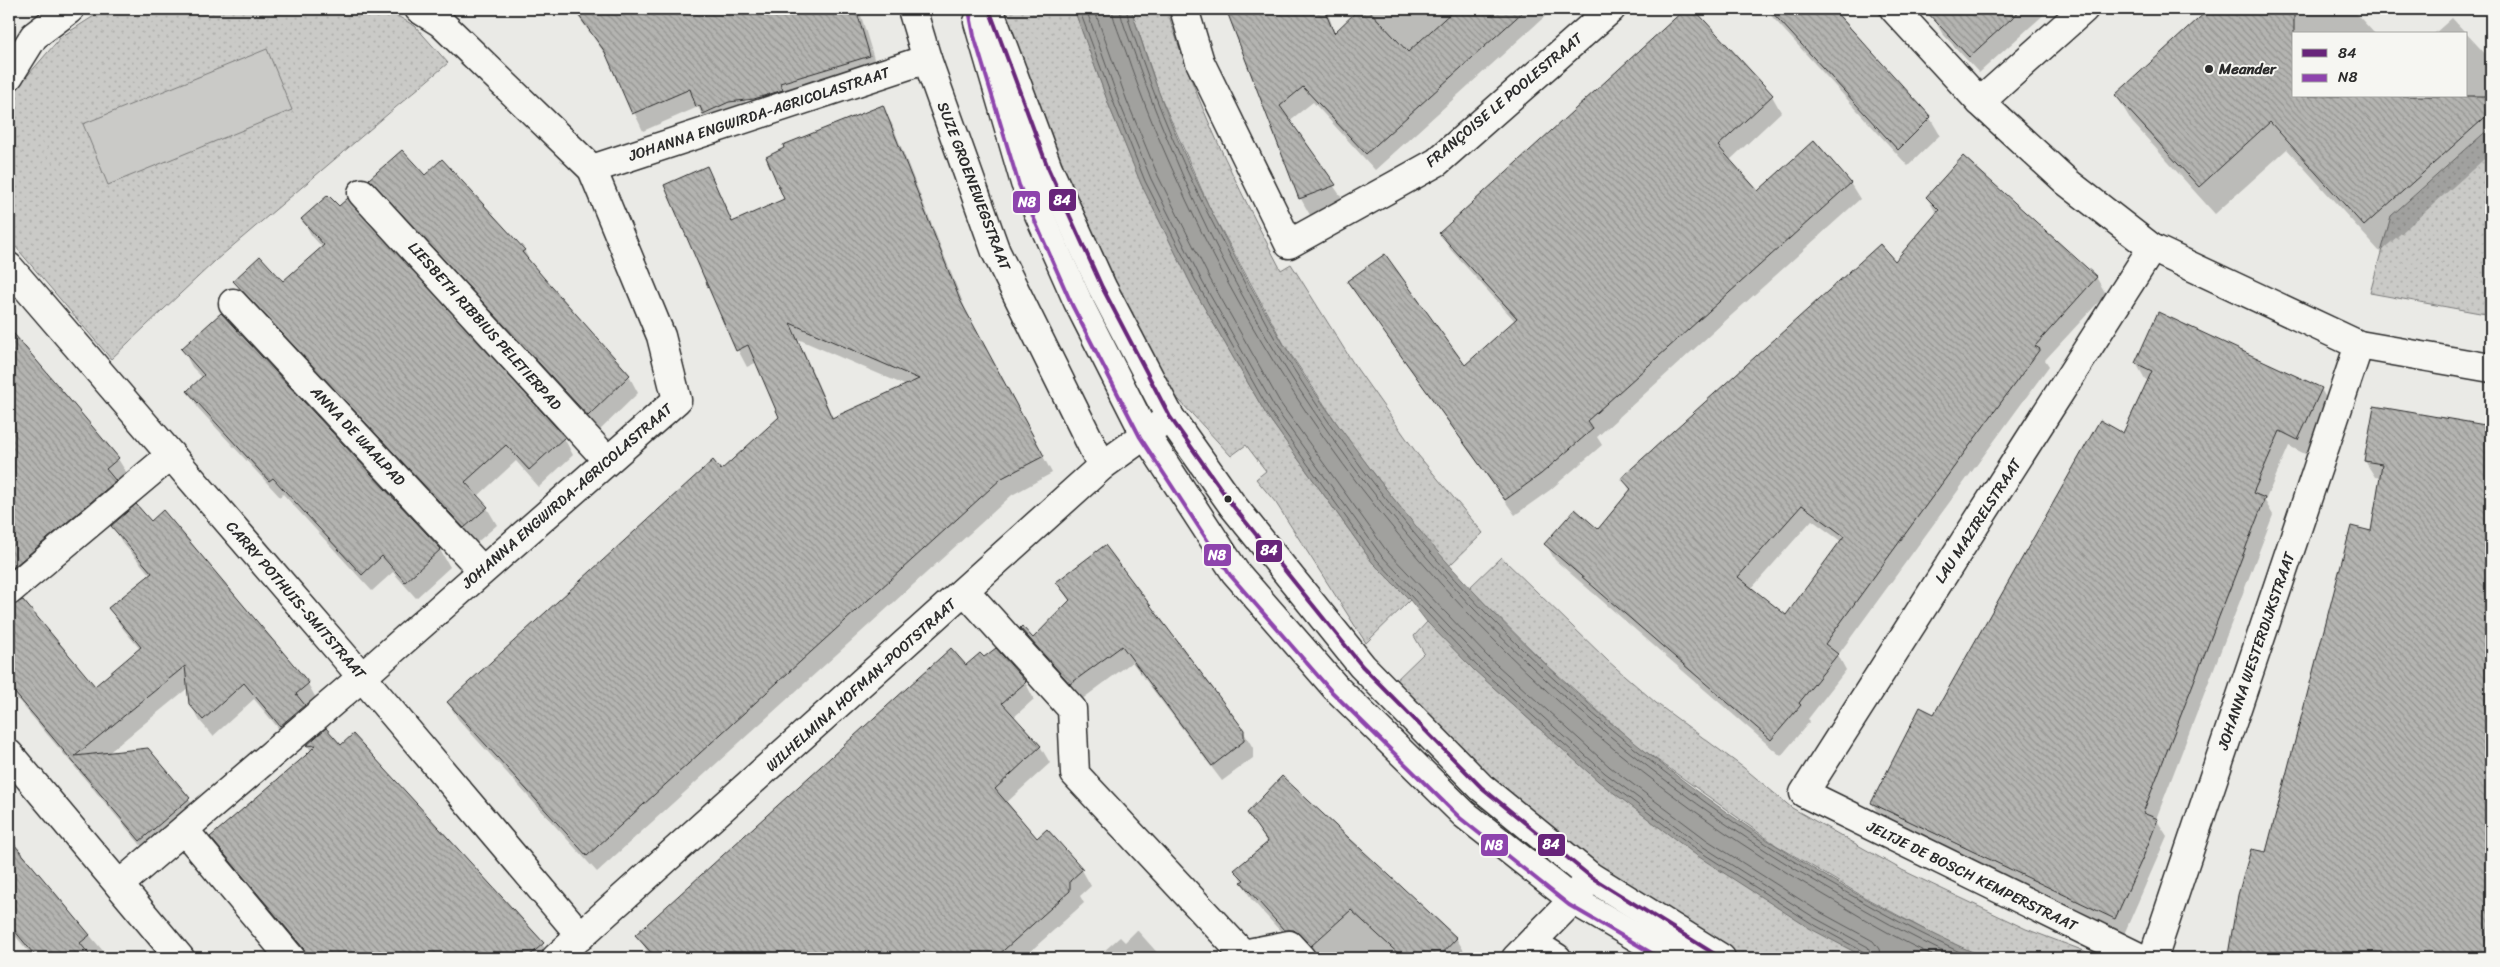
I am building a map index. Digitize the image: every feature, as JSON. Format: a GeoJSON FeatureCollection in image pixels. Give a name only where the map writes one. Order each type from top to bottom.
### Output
{"type":"FeatureCollection","features":[{"type":"Feature","properties":{"kind":"street"},"geometry":{"type":"LineString","coordinates":[[9,76],[34,36],[70,9]]}},
{"type":"Feature","properties":{"kind":"street","name":"JOHANNA ENGWIRDA-AGRICOLASTRAAT"},"geometry":{"type":"LineString","coordinates":[[119,885],[362,677],[677,400],[661,336],[592,169],[441,23],[419,9]]}},
{"type":"Feature","properties":{"kind":"street","name":"SUZE GROENEWEGSTRAAT"},"geometry":{"type":"LineString","coordinates":[[912,9],[927,59],[996,252],[1102,466]]}},
{"type":"Feature","properties":{"kind":"street"},"geometry":{"type":"LineString","coordinates":[[975,9],[980,34],[1025,183],[1078,302],[1145,434],[1235,572],[1336,688],[1464,814],[1573,900],[1672,958]]}},
{"type":"Feature","properties":{"kind":"street"},"geometry":{"type":"LineString","coordinates":[[989,9],[1052,177],[1102,288],[1170,417],[1232,506],[1362,666],[1481,787],[1591,877],[1721,958]]}},
{"type":"Feature","properties":{"kind":"street","name":"FRANÇOISE LE POOLESTRAAT"},"geometry":{"type":"LineString","coordinates":[[1184,9],[1200,62],[1289,244],[1437,162],[1611,9]]}},
{"type":"Feature","properties":{"kind":"street"},"geometry":{"type":"LineString","coordinates":[[1894,9],[1980,102],[2067,182],[2152,248],[2359,344],[2491,368]]}},
{"type":"Feature","properties":{"kind":"street"},"geometry":{"type":"LineString","coordinates":[[1980,102],[2084,9]]}},
{"type":"Feature","properties":{"kind":"street","name":"JOHANNA ENGWIRDA-AGRICOLASTRAAT"},"geometry":{"type":"LineString","coordinates":[[592,169],[927,59]]}},
{"type":"Feature","properties":{"kind":"street","name":"LIESBETH RIBBIUS PELETIERPAD"},"geometry":{"type":"LineString","coordinates":[[362,193],[607,460]]}},
{"type":"Feature","properties":{"kind":"street","name":"LAU MAZIRELSTRAAT"},"geometry":{"type":"LineString","coordinates":[[1804,793],[2152,248]]}},
{"type":"Feature","properties":{"kind":"street","name":"CARRY POTHUIS-SMITSTRAAT"},"geometry":{"type":"LineString","coordinates":[[9,267],[362,677],[581,936]]}},
{"type":"Feature","properties":{"kind":"street","name":"ANNA DE WAALPAD"},"geometry":{"type":"LineString","coordinates":[[233,303],[482,570]]}},
{"type":"Feature","properties":{"kind":"street","name":"JOHANNA WESTERDIJKSTRAAT"},"geometry":{"type":"LineString","coordinates":[[2153,958],[2359,344]]}},
{"type":"Feature","properties":{"kind":"street","name":"WILHELMINA HOFMAN-POOTSTRAAT"},"geometry":{"type":"LineString","coordinates":[[556,958],[1102,466],[1170,417]]}},
{"type":"Feature","properties":{"kind":"street"},"geometry":{"type":"LineString","coordinates":[[9,591],[171,455]]}},
{"type":"Feature","properties":{"kind":"street"},"geometry":{"type":"LineString","coordinates":[[965,591],[1072,709],[1076,774],[1243,954],[1289,945],[1301,958]]}},
{"type":"Feature","properties":{"kind":"street"},"geometry":{"type":"LineString","coordinates":[[9,754],[180,958]]}},
{"type":"Feature","properties":{"kind":"street","name":"JELTJE DE BOSCH KEMPERSTRAAT"},"geometry":{"type":"LineString","coordinates":[[1804,793],[2141,958]]}},
{"type":"Feature","properties":{"kind":"street"},"geometry":{"type":"LineString","coordinates":[[184,830],[291,958]]}},
{"type":"Feature","properties":{"kind":"street"},"geometry":{"type":"LineString","coordinates":[[1525,951],[1573,900],[1591,877]]}},
{"type":"Feature","properties":{"kind":"street"},"geometry":{"type":"LineString","coordinates":[[1525,951],[1557,958]]}},
{"type":"Feature","properties":{"kind":"shaded area"},"geometry":{"type":"Polygon","coordinates":[[[105,9],[385,9],[415,26],[448,63],[215,261],[111,359],[9,239],[9,97],[61,37],[105,9]]]}},
{"type":"Feature","properties":{"kind":"shaded area"},"geometry":{"type":"Polygon","coordinates":[[[1002,9],[1074,9],[1110,108],[1141,183],[1193,288],[1266,414],[1372,562],[1410,600],[1366,643],[1276,503],[1256,479],[1266,471],[1246,445],[1231,456],[1167,387],[1144,346],[1051,151],[1002,9]]]}},
{"type":"Feature","properties":{"kind":"shaded area"},"geometry":{"type":"Polygon","coordinates":[[[1131,9],[1167,9],[1203,109],[1248,207],[1281,270],[1291,264],[1355,366],[1418,455],[1483,533],[1449,566],[1412,523],[1346,437],[1285,346],[1211,211],[1159,93],[1131,9]]]}},
{"type":"Feature","properties":{"kind":"shaded area"},"geometry":{"type":"Polygon","coordinates":[[[267,49],[292,110],[108,185],[83,124],[267,49]]]}},
{"type":"Feature","properties":{"kind":"shaded area"},"geometry":{"type":"Polygon","coordinates":[[[2491,127],[2491,315],[2370,293],[2391,216],[2491,127]]]}},
{"type":"Feature","properties":{"kind":"shaded area"},"geometry":{"type":"Polygon","coordinates":[[[1501,557],[1608,661],[1656,703],[1744,768],[1792,808],[1902,870],[2026,929],[2103,958],[1986,958],[1942,939],[1864,897],[1776,845],[1635,744],[1547,665],[1469,588],[1501,557]]]}},
{"type":"Feature","properties":{"kind":"shaded area"},"geometry":{"type":"Polygon","coordinates":[[[1427,622],[1528,719],[1634,807],[1746,887],[1866,958],[1731,958],[1629,893],[1506,793],[1391,685],[1424,653],[1414,636],[1427,622]]]}},
{"type":"Feature","properties":{"kind":"water"},"geometry":{"type":"Polygon","coordinates":[[[1074,9],[1131,9],[1158,90],[1185,156],[1232,252],[1294,362],[1375,475],[1437,551],[1504,623],[1575,691],[1650,755],[1729,814],[1812,868],[1897,916],[1986,958],[1866,958],[1809,928],[1696,855],[1598,781],[1474,670],[1427,622],[1410,600],[1372,562],[1266,414],[1193,288],[1141,184],[1110,108],[1074,9]]]}},
{"type":"Feature","properties":{"kind":"building"},"geometry":{"type":"Polygon","coordinates":[[[574,9],[856,9],[870,56],[780,83],[783,90],[754,99],[729,102],[703,114],[700,106],[696,107],[690,89],[632,114],[605,52],[574,9]]]}},
{"type":"Feature","properties":{"kind":"building"},"geometry":{"type":"Polygon","coordinates":[[[1226,9],[1324,9],[1334,33],[1359,9],[1368,9],[1408,52],[1455,9],[1526,9],[1366,154],[1303,87],[1280,106],[1336,185],[1299,199],[1226,9]]]}},
{"type":"Feature","properties":{"kind":"building"},"geometry":{"type":"Polygon","coordinates":[[[1685,9],[1694,9],[1773,95],[1718,146],[1758,191],[1814,140],[1851,183],[1587,421],[1593,429],[1541,474],[1505,500],[1347,281],[1385,254],[1465,365],[1517,318],[1439,233],[1685,9]]]}},
{"type":"Feature","properties":{"kind":"building"},"geometry":{"type":"Polygon","coordinates":[[[1769,9],[1833,9],[1931,117],[1898,150],[1769,9]]]}},
{"type":"Feature","properties":{"kind":"building"},"geometry":{"type":"Polygon","coordinates":[[[1924,9],[2022,9],[1969,57],[1924,9]]]}},
{"type":"Feature","properties":{"kind":"building"},"geometry":{"type":"Polygon","coordinates":[[[2209,9],[2294,9],[2292,98],[2468,98],[2468,96],[2491,96],[2491,112],[2364,226],[2270,122],[2199,187],[2115,95],[2209,9]]]}},
{"type":"Feature","properties":{"kind":"building"},"geometry":{"type":"Polygon","coordinates":[[[883,105],[960,300],[1044,456],[1002,478],[587,856],[447,702],[713,460],[721,470],[779,417],[748,345],[736,351],[664,185],[707,166],[732,222],[784,199],[766,157],[784,148],[783,145],[883,105]],[[790,323],[832,418],[919,379],[790,323]]]}},
{"type":"Feature","properties":{"kind":"building"},"geometry":{"type":"Polygon","coordinates":[[[402,150],[425,175],[442,159],[525,250],[522,252],[630,375],[588,416],[369,179],[402,150]]]}},
{"type":"Feature","properties":{"kind":"building"},"geometry":{"type":"Polygon","coordinates":[[[1963,156],[2097,277],[2035,346],[2040,349],[1825,644],[1838,654],[1799,703],[1801,705],[1771,740],[1544,544],[1575,509],[1598,529],[1631,489],[1621,478],[1880,244],[1895,261],[1939,210],[1926,197],[1963,156]],[[1802,505],[1738,577],[1786,615],[1844,536],[1802,505]]]}},
{"type":"Feature","properties":{"kind":"building"},"geometry":{"type":"Polygon","coordinates":[[[328,195],[339,206],[348,198],[565,437],[529,470],[506,445],[465,482],[488,507],[464,528],[233,281],[260,256],[283,281],[324,245],[301,219],[328,195]]]}},
{"type":"Feature","properties":{"kind":"building"},"geometry":{"type":"Polygon","coordinates":[[[2158,312],[2322,388],[2298,440],[2280,431],[2253,493],[2265,498],[2143,813],[2158,819],[2115,919],[1871,803],[1920,707],[1934,714],[2100,420],[2123,433],[2152,371],[2135,363],[2158,312]]]}},
{"type":"Feature","properties":{"kind":"building"},"geometry":{"type":"Polygon","coordinates":[[[221,313],[441,549],[405,582],[382,556],[362,575],[273,478],[269,481],[187,391],[204,375],[181,349],[221,313]]]}},
{"type":"Feature","properties":{"kind":"building"},"geometry":{"type":"Polygon","coordinates":[[[9,328],[119,458],[106,469],[116,481],[9,571],[9,328]]]}},
{"type":"Feature","properties":{"kind":"building"},"geometry":{"type":"Polygon","coordinates":[[[2374,406],[2491,426],[2491,958],[2245,958],[2228,955],[2238,895],[2251,849],[2266,852],[2351,526],[2371,531],[2382,464],[2364,461],[2374,406]]]}},
{"type":"Feature","properties":{"kind":"building"},"geometry":{"type":"Polygon","coordinates":[[[136,504],[151,521],[163,510],[309,683],[296,694],[305,705],[280,726],[244,683],[203,720],[189,704],[185,666],[75,756],[148,748],[190,798],[140,841],[9,686],[9,606],[23,600],[95,686],[141,647],[108,608],[152,573],[111,526],[136,504]]]}},
{"type":"Feature","properties":{"kind":"building"},"geometry":{"type":"Polygon","coordinates":[[[1105,545],[1244,730],[1244,741],[1212,766],[1122,646],[1070,684],[1020,628],[1022,626],[1033,638],[1070,600],[1056,582],[1105,545]]]}},
{"type":"Feature","properties":{"kind":"building"},"geometry":{"type":"Polygon","coordinates":[[[951,648],[966,665],[980,653],[984,657],[996,648],[1026,682],[1002,703],[1041,746],[995,789],[1037,838],[1047,829],[1083,869],[1070,881],[1070,891],[995,958],[656,958],[635,935],[951,648]]]}},
{"type":"Feature","properties":{"kind":"building"},"geometry":{"type":"Polygon","coordinates":[[[326,728],[341,745],[353,734],[544,943],[527,958],[307,958],[303,948],[210,837],[305,756],[316,745],[306,746],[326,728]]]}},
{"type":"Feature","properties":{"kind":"building"},"geometry":{"type":"Polygon","coordinates":[[[1282,776],[1457,938],[1438,958],[1403,958],[1351,910],[1311,946],[1294,930],[1284,930],[1241,882],[1244,880],[1234,870],[1268,842],[1247,813],[1282,776]]]}},
{"type":"Feature","properties":{"kind":"building"},"geometry":{"type":"Polygon","coordinates":[[[9,838],[90,935],[80,943],[92,958],[37,958],[9,924],[9,838]]]}},
{"type":"Feature","properties":{"kind":"transit line","name":"84"},"geometry":{"type":"LineString","coordinates":[[989,9],[1048,168],[1102,287],[1170,417],[1233,506],[1362,666],[1481,787],[1591,877],[1721,958]]}},
{"type":"Feature","properties":{"kind":"transit line","name":"N8"},"geometry":{"type":"LineString","coordinates":[[969,10],[974,36],[1019,185],[1072,305],[1140,437],[1230,575],[1332,692],[1460,818],[1569,905],[1660,958]]}},
{"type":"Feature","properties":{"kind":"place","name":"Meander"},"geometry":{"type":"Point","coordinates":[2209,69]}}]}
